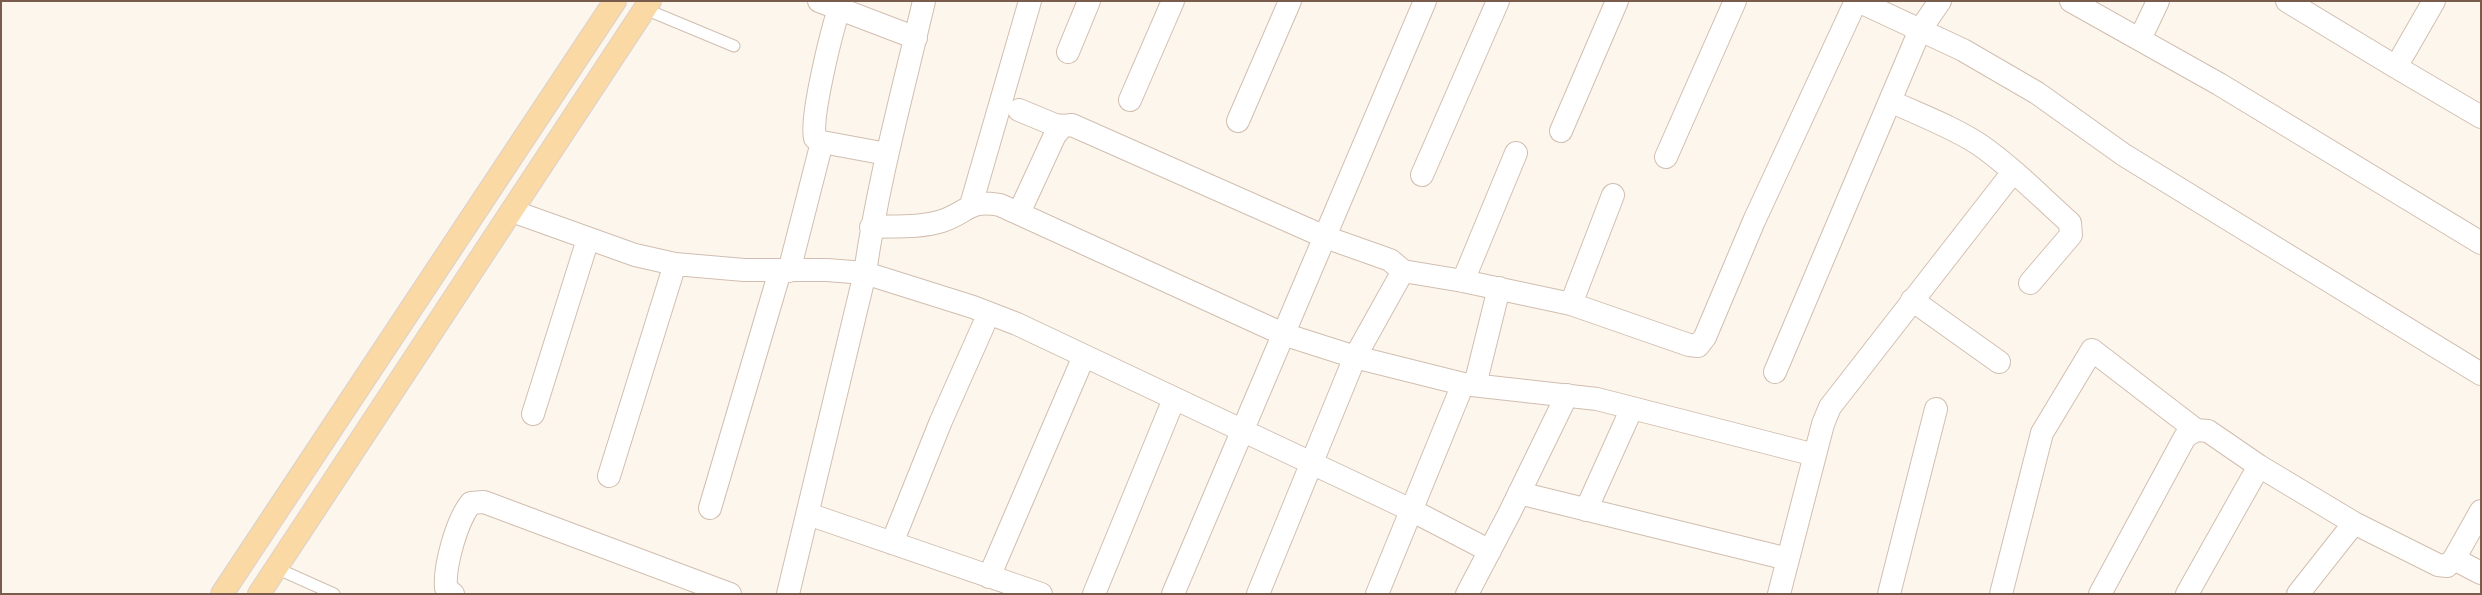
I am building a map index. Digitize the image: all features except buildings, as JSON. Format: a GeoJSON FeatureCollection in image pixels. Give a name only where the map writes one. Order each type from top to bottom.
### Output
{"type":"FeatureCollection","features":[{"type":"Feature","properties":{"kind":"main road"},"geometry":{"type":"LineString","coordinates":[[222,594],[615,1]]}},
{"type":"Feature","properties":{"kind":"main road"},"geometry":{"type":"LineString","coordinates":[[265,592],[276,568],[648,5]]}},
{"type":"Feature","properties":{"kind":"street"},"geometry":{"type":"LineString","coordinates":[[819,1],[840,5],[916,38]]}},
{"type":"Feature","properties":{"kind":"street"},"geometry":{"type":"LineString","coordinates":[[788,594],[865,273],[871,227],[924,1]]}},
{"type":"Feature","properties":{"kind":"street"},"geometry":{"type":"LineString","coordinates":[[971,205],[1030,1]]}},
{"type":"Feature","properties":{"kind":"street"},"geometry":{"type":"LineString","coordinates":[[1068,52],[1089,1]]}},
{"type":"Feature","properties":{"kind":"street"},"geometry":{"type":"LineString","coordinates":[[1130,100],[1173,1]]}},
{"type":"Feature","properties":{"kind":"street"},"geometry":{"type":"LineString","coordinates":[[1238,121],[1290,1]]}},
{"type":"Feature","properties":{"kind":"street"},"geometry":{"type":"LineString","coordinates":[[1173,594],[1425,1]]}},
{"type":"Feature","properties":{"kind":"street"},"geometry":{"type":"LineString","coordinates":[[1422,175],[1498,1]]}},
{"type":"Feature","properties":{"kind":"street"},"geometry":{"type":"LineString","coordinates":[[1561,131],[1617,1]]}},
{"type":"Feature","properties":{"kind":"street"},"geometry":{"type":"LineString","coordinates":[[1666,157],[1735,1]]}},
{"type":"Feature","properties":{"kind":"street"},"geometry":{"type":"LineString","coordinates":[[1020,110],[1055,125],[1063,126],[1072,124],[1325,237],[1390,260],[1403,271],[1499,288],[1571,304],[1688,345],[1698,346],[1706,337],[1754,221],[1857,1],[1963,50],[2036,93],[2124,155],[2481,374]]}},
{"type":"Feature","properties":{"kind":"street"},"geometry":{"type":"LineString","coordinates":[[1775,372],[1920,30],[1940,1]]}},
{"type":"Feature","properties":{"kind":"street"},"geometry":{"type":"LineString","coordinates":[[2071,1],[2219,84],[2481,243]]}},
{"type":"Feature","properties":{"kind":"street"},"geometry":{"type":"LineString","coordinates":[[2140,39],[2158,1]]}},
{"type":"Feature","properties":{"kind":"street"},"geometry":{"type":"LineString","coordinates":[[2287,1],[2481,117]]}},
{"type":"Feature","properties":{"kind":"street"},"geometry":{"type":"LineString","coordinates":[[2396,67],[2434,1]]}},
{"type":"Feature","properties":{"kind":"street"},"geometry":{"type":"LineString","coordinates":[[840,5],[812,128],[815,138],[822,142],[887,154]]}},
{"type":"Feature","properties":{"kind":"street"},"geometry":{"type":"LineString","coordinates":[[1890,102],[1979,145],[2013,172],[2070,223],[2072,229],[2066,241],[2030,283]]}},
{"type":"Feature","properties":{"kind":"street"},"geometry":{"type":"LineString","coordinates":[[1019,213],[1055,135],[1063,126]]}},
{"type":"Feature","properties":{"kind":"street"},"geometry":{"type":"LineString","coordinates":[[710,508],[785,271],[822,142]]}},
{"type":"Feature","properties":{"kind":"street"},"geometry":{"type":"LineString","coordinates":[[1463,281],[1516,153]]}},
{"type":"Feature","properties":{"kind":"street"},"geometry":{"type":"LineString","coordinates":[[1779,594],[1815,455],[1830,407],[2013,172]]}},
{"type":"Feature","properties":{"kind":"street"},"geometry":{"type":"LineString","coordinates":[[1571,304],[1614,195]]}},
{"type":"Feature","properties":{"kind":"street"},"geometry":{"type":"LineString","coordinates":[[871,227],[920,225],[942,221],[971,205],[984,202],[1000,205],[1284,334],[1356,357],[1469,385],[1567,395],[1632,408],[1815,455]]}},
{"type":"Feature","properties":{"kind":"street"},"geometry":{"type":"LineString","coordinates":[[512,211],[635,255],[675,264],[785,271],[865,273],[989,313],[1312,462],[1413,511],[1490,551]]}},
{"type":"Feature","properties":{"kind":"street"},"geometry":{"type":"LineString","coordinates":[[533,414],[588,239]]}},
{"type":"Feature","properties":{"kind":"street"},"geometry":{"type":"LineString","coordinates":[[609,476],[675,264]]}},
{"type":"Feature","properties":{"kind":"street"},"geometry":{"type":"LineString","coordinates":[[1258,594],[1356,357],[1403,271]]}},
{"type":"Feature","properties":{"kind":"street"},"geometry":{"type":"LineString","coordinates":[[1376,594],[1469,385],[1499,288]]}},
{"type":"Feature","properties":{"kind":"street"},"geometry":{"type":"LineString","coordinates":[[1912,300],[1999,362]]}},
{"type":"Feature","properties":{"kind":"street"},"geometry":{"type":"LineString","coordinates":[[892,543],[941,422],[989,313]]}},
{"type":"Feature","properties":{"kind":"street"},"geometry":{"type":"LineString","coordinates":[[2002,594],[2042,433],[2092,350],[2196,430],[2208,431],[2259,466],[2354,523],[2438,565],[2447,566],[2454,559],[2481,511]]}},
{"type":"Feature","properties":{"kind":"street"},"geometry":{"type":"LineString","coordinates":[[990,576],[1084,356]]}},
{"type":"Feature","properties":{"kind":"street"},"geometry":{"type":"LineString","coordinates":[[1467,594],[1490,551],[1567,395]]}},
{"type":"Feature","properties":{"kind":"street"},"geometry":{"type":"LineString","coordinates":[[1094,594],[1174,399]]}},
{"type":"Feature","properties":{"kind":"street"},"geometry":{"type":"LineString","coordinates":[[1586,510],[1632,408]]}},
{"type":"Feature","properties":{"kind":"street"},"geometry":{"type":"LineString","coordinates":[[1889,594],[1936,409]]}},
{"type":"Feature","properties":{"kind":"street"},"geometry":{"type":"LineString","coordinates":[[2107,592],[2185,437],[2196,430]]}},
{"type":"Feature","properties":{"kind":"street"},"geometry":{"type":"LineString","coordinates":[[2187,594],[2259,466]]}},
{"type":"Feature","properties":{"kind":"street"},"geometry":{"type":"LineString","coordinates":[[1519,493],[1788,560]]}},
{"type":"Feature","properties":{"kind":"street"},"geometry":{"type":"LineString","coordinates":[[453,594],[446,588],[445,576],[463,513],[471,503],[484,502],[730,594]]}},
{"type":"Feature","properties":{"kind":"street"},"geometry":{"type":"LineString","coordinates":[[808,514],[1041,594]]}},
{"type":"Feature","properties":{"kind":"street"},"geometry":{"type":"LineString","coordinates":[[2298,594],[2354,523]]}},
{"type":"Feature","properties":{"kind":"street"},"geometry":{"type":"LineString","coordinates":[[2454,559],[2481,573]]}},
{"type":"Feature","properties":{"kind":"lane"},"geometry":{"type":"LineString","coordinates":[[648,5],[734,46]]}},
{"type":"Feature","properties":{"kind":"lane"},"geometry":{"type":"LineString","coordinates":[[276,568],[334,594]]}}]}
